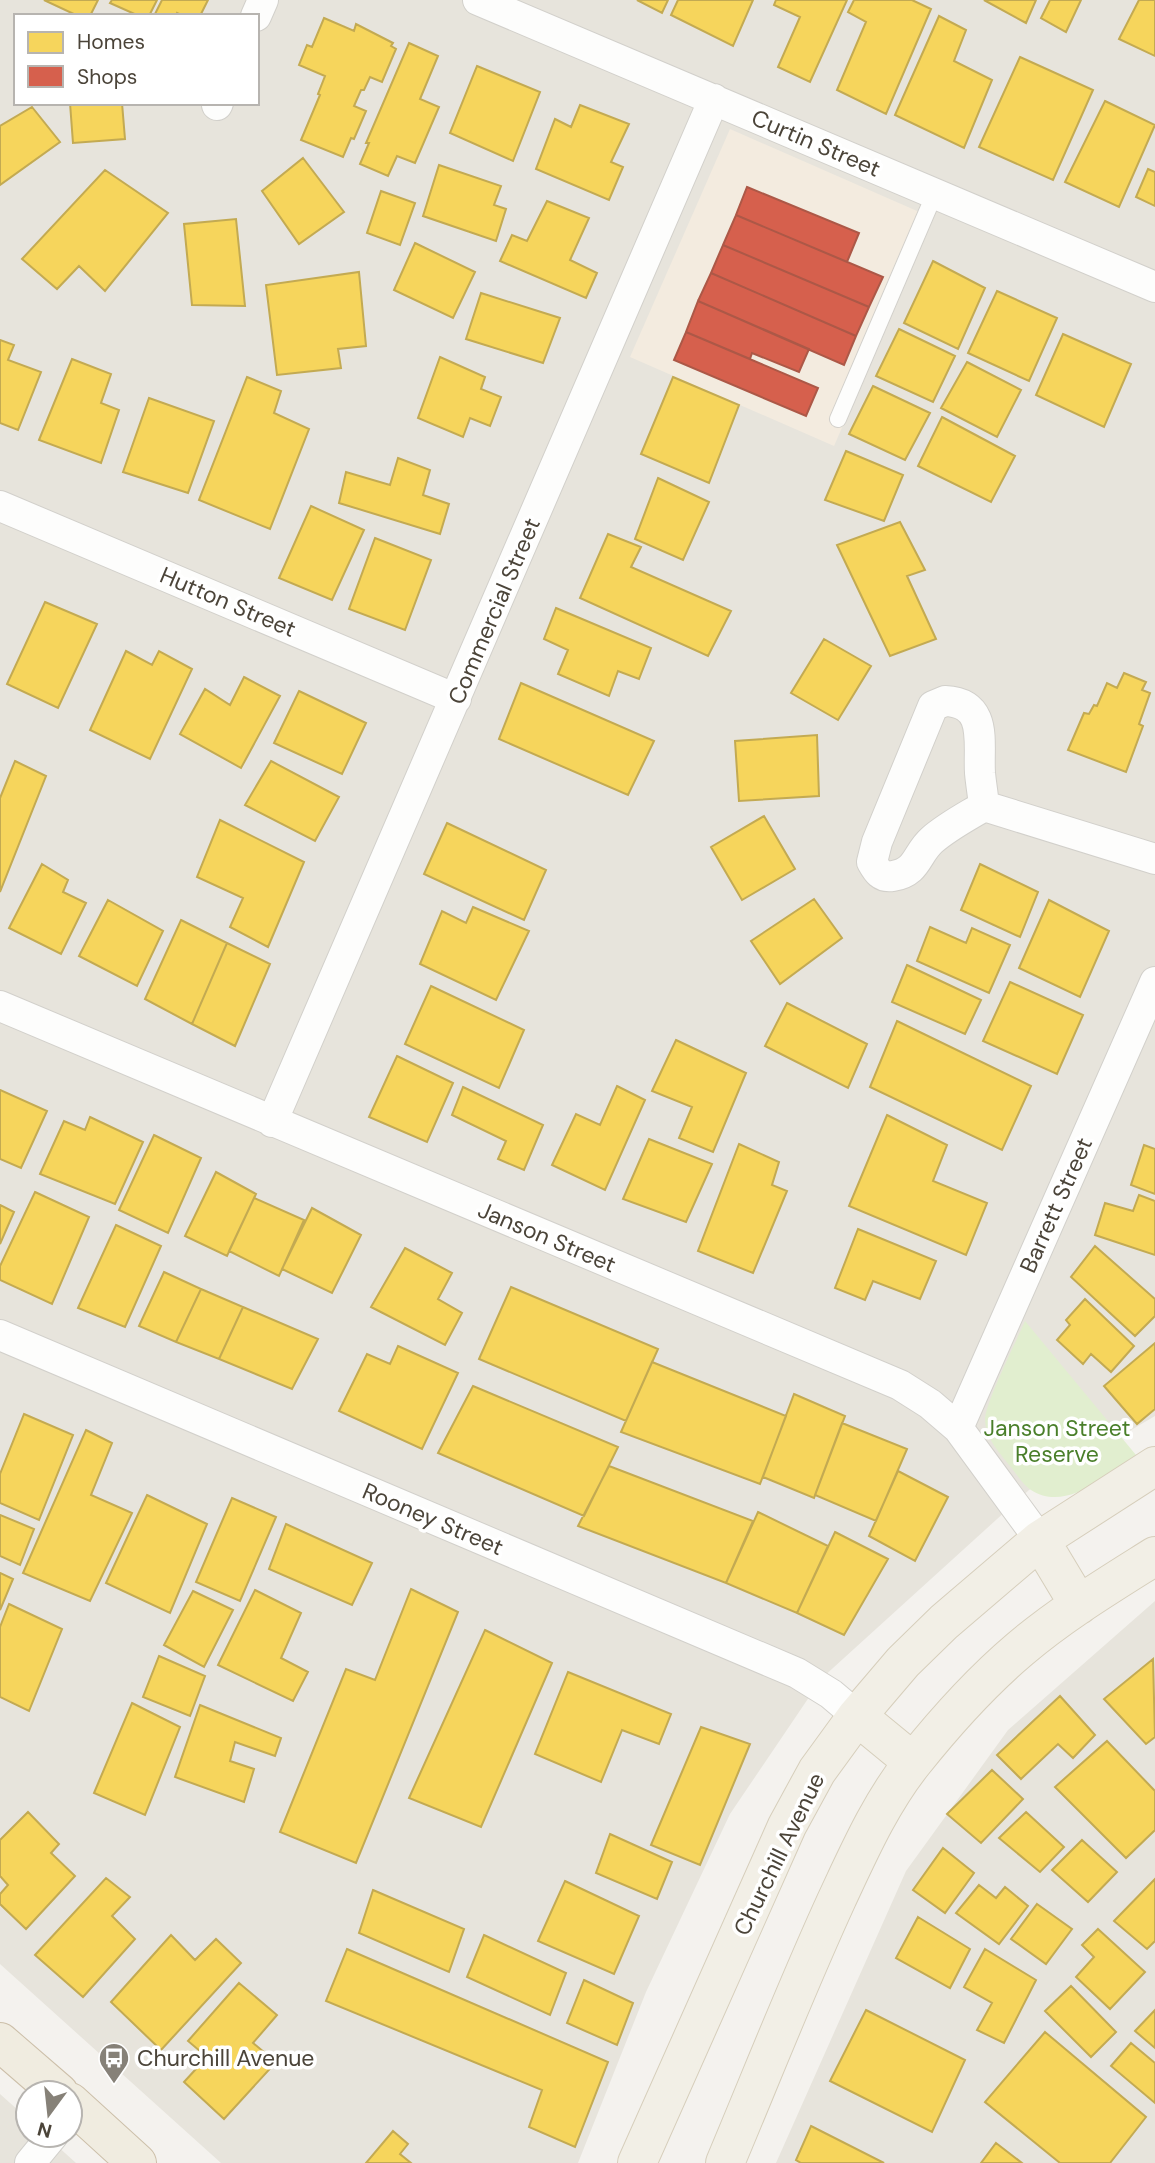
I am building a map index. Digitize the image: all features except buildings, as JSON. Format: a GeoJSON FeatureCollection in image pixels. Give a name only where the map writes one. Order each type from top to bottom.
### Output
{"type":"FeatureCollection","features":[{"type":"Feature","properties":{"kind":"highway"},"geometry":{"type":"LineString","coordinates":[[0,2042],[36,2079]]}},
{"type":"Feature","properties":{"kind":"highway"},"geometry":{"type":"LineString","coordinates":[[84,2123],[137,2163]]}},
{"type":"Feature","properties":{"kind":"main road","name":"Churchill Avenue"},"geometry":{"type":"LineString","coordinates":[[637,2163],[787,1826],[817,1771],[857,1716],[903,1662],[944,1622],[1040,1540],[1155,1466]]}},
{"type":"Feature","properties":{"kind":"main road"},"geometry":{"type":"LineString","coordinates":[[1040,1540],[1079,1605]]}},
{"type":"Feature","properties":{"kind":"main road"},"geometry":{"type":"LineString","coordinates":[[725,2163],[821,1933],[857,1856],[913,1762],[975,1691],[1021,1648],[1079,1605],[1155,1556]]}},
{"type":"Feature","properties":{"kind":"main road"},"geometry":{"type":"LineString","coordinates":[[857,1716],[913,1762]]}},
{"type":"Feature","properties":{"kind":"street","name":"Curtin Street"},"geometry":{"type":"LineString","coordinates":[[478,0],[1155,287]]}},
{"type":"Feature","properties":{"kind":"street","name":"Commercial Street"},"geometry":{"type":"LineString","coordinates":[[272,1122],[713,99]]}},
{"type":"Feature","properties":{"kind":"street","name":"Hutton Street"},"geometry":{"type":"LineString","coordinates":[[0,506],[456,699]]}},
{"type":"Feature","properties":{"kind":"street"},"geometry":{"type":"LineString","coordinates":[[984,806],[979,728],[969,708],[959,701],[945,701],[933,706],[877,842],[872,862],[878,873],[887,877],[904,874],[915,864],[929,843],[984,806],[1155,859]]}},
{"type":"Feature","properties":{"kind":"street","name":"Barrett Street"},"geometry":{"type":"LineString","coordinates":[[958,1428],[1155,982]]}},
{"type":"Feature","properties":{"kind":"street","name":"Janson Street"},"geometry":{"type":"LineString","coordinates":[[0,1006],[875,1373],[930,1404],[958,1428],[1040,1540]]}},
{"type":"Feature","properties":{"kind":"street","name":"Rooney Street"},"geometry":{"type":"LineString","coordinates":[[0,1335],[797,1673],[831,1694],[857,1716]]}},
{"type":"Feature","properties":{"kind":"lane"},"geometry":{"type":"LineString","coordinates":[[838,419],[935,193]]}},
{"type":"Feature","properties":{"kind":"shaded area"},"geometry":{"type":"Polygon","coordinates":[[[0,0],[1155,0],[1155,1416],[1029,1490],[822,1678],[730,1814],[646,1992],[578,2163],[221,2163],[0,1964],[0,0]]]}},
{"type":"Feature","properties":{"kind":"shaded area"},"geometry":{"type":"Polygon","coordinates":[[[730,129],[933,218],[834,446],[630,357],[730,129]]]}},
{"type":"Feature","properties":{"kind":"shaded area"},"geometry":{"type":"Polygon","coordinates":[[[1155,1601],[1155,2163],[776,2163],[906,1871],[1008,1730],[1155,1601]]]}},
{"type":"Feature","properties":{"kind":"shaded area"},"geometry":{"type":"Polygon","coordinates":[[[0,2094],[14,2106],[14,2149],[60,2149],[76,2163],[0,2163],[0,2094]]]}},
{"type":"Feature","properties":{"kind":"green space","name":"Janson Street Reserve"},"geometry":{"type":"Polygon","coordinates":[[[1025,1321],[1136,1455],[1100,1480],[1073,1494],[1045,1496],[1028,1488],[994,1445],[986,1427],[986,1412],[990,1400],[1025,1321]]]}},
{"type":"Feature","properties":{"kind":"place","name":"Churchill Avenue"},"geometry":{"type":"Point","coordinates":[114,2085]}}]}
